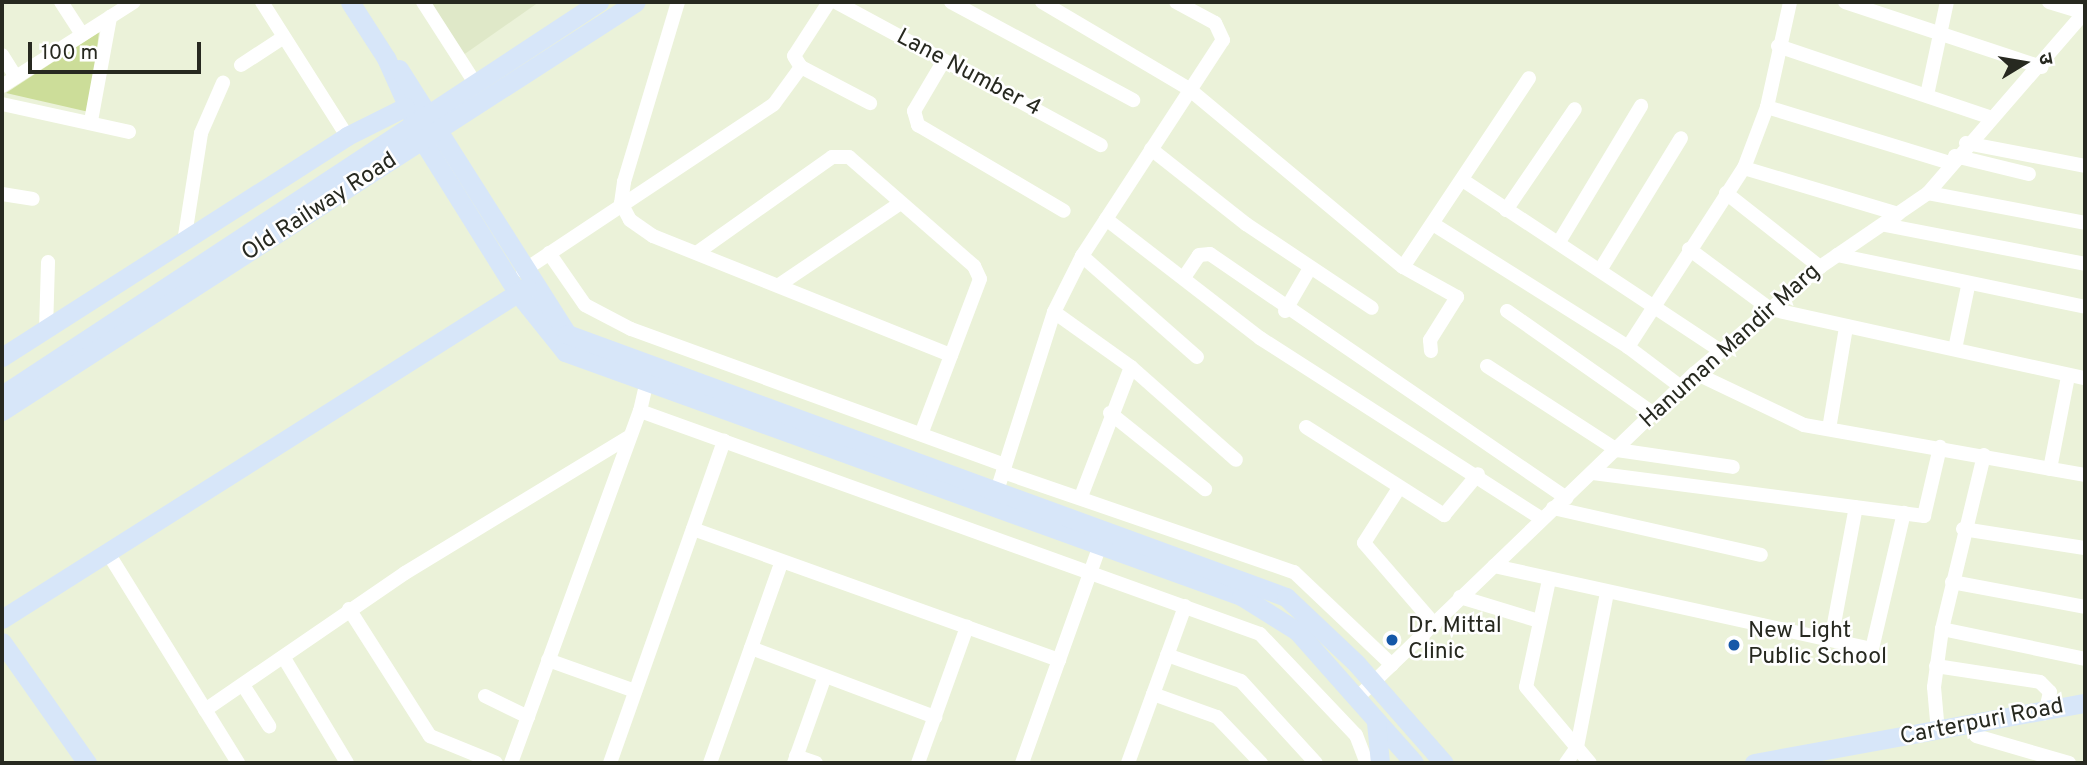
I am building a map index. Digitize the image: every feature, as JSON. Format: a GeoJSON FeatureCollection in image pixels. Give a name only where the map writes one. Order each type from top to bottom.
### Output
{"type":"FeatureCollection","features":[{"type":"Feature","properties":{"kind":"street"},"geometry":{"type":"LineString","coordinates":[[61,2],[82,34]]}},
{"type":"Feature","properties":{"kind":"street"},"geometry":{"type":"LineString","coordinates":[[2,86],[134,2]]}},
{"type":"Feature","properties":{"kind":"street"},"geometry":{"type":"LineString","coordinates":[[262,2],[353,133],[373,153]]}},
{"type":"Feature","properties":{"kind":"street"},"geometry":{"type":"LineString","coordinates":[[350,2],[386,58],[405,107],[421,120]]}},
{"type":"Feature","properties":{"kind":"street"},"geometry":{"type":"LineString","coordinates":[[423,2],[475,83]]}},
{"type":"Feature","properties":{"kind":"street","name":"Old Railway Road"},"geometry":{"type":"LineString","coordinates":[[2,395],[599,2]]}},
{"type":"Feature","properties":{"kind":"street","name":"Old Railway Road"},"geometry":{"type":"LineString","coordinates":[[2,411],[432,138],[636,2]]}},
{"type":"Feature","properties":{"kind":"street"},"geometry":{"type":"LineString","coordinates":[[621,203],[678,2]]}},
{"type":"Feature","properties":{"kind":"street"},"geometry":{"type":"LineString","coordinates":[[829,2],[794,56],[801,67],[870,103]]}},
{"type":"Feature","properties":{"kind":"street","name":"Lane Number 4"},"geometry":{"type":"LineString","coordinates":[[836,2],[1101,145]]}},
{"type":"Feature","properties":{"kind":"street"},"geometry":{"type":"LineString","coordinates":[[951,2],[1133,100]]}},
{"type":"Feature","properties":{"kind":"street"},"geometry":{"type":"LineString","coordinates":[[1042,2],[1189,89],[1403,267],[1458,299],[1430,340],[1431,351]]}},
{"type":"Feature","properties":{"kind":"street"},"geometry":{"type":"LineString","coordinates":[[994,500],[1054,312],[1082,256],[1189,89],[1218,52],[1221,29],[1176,2]]}},
{"type":"Feature","properties":{"kind":"street"},"geometry":{"type":"LineString","coordinates":[[1628,347],[1744,167],[1767,107],[1778,46],[1790,2]]}},
{"type":"Feature","properties":{"kind":"street"},"geometry":{"type":"LineString","coordinates":[[1845,2],[2042,67]]}},
{"type":"Feature","properties":{"kind":"street"},"geometry":{"type":"LineString","coordinates":[[1927,95],[1947,2]]}},
{"type":"Feature","properties":{"kind":"street"},"geometry":{"type":"LineString","coordinates":[[2049,2],[2083,17]]}},
{"type":"Feature","properties":{"kind":"street"},"geometry":{"type":"LineString","coordinates":[[91,121],[110,17]]}},
{"type":"Feature","properties":{"kind":"street","name":"Hanuman Mandir Marg"},"geometry":{"type":"LineString","coordinates":[[1356,699],[1540,518],[1593,473],[1695,373],[1820,267],[1928,193],[1966,143],[1989,117],[2042,67],[2083,17]]}},
{"type":"Feature","properties":{"kind":"street"},"geometry":{"type":"LineString","coordinates":[[241,65],[284,37]]}},
{"type":"Feature","properties":{"kind":"street"},"geometry":{"type":"LineString","coordinates":[[1778,46],[1989,117]]}},
{"type":"Feature","properties":{"kind":"street"},"geometry":{"type":"LineString","coordinates":[[2,55],[16,77]]}},
{"type":"Feature","properties":{"kind":"street"},"geometry":{"type":"LineString","coordinates":[[386,58],[394,61],[421,120],[565,352],[648,374],[1102,539],[1286,597],[1373,683],[1444,763]]}},
{"type":"Feature","properties":{"kind":"street"},"geometry":{"type":"LineString","coordinates":[[943,62],[914,111],[918,125],[1064,211]]}},
{"type":"Feature","properties":{"kind":"street"},"geometry":{"type":"LineString","coordinates":[[2,619],[524,283],[549,253],[774,104],[801,67]]}},
{"type":"Feature","properties":{"kind":"street"},"geometry":{"type":"LineString","coordinates":[[1403,267],[1464,181],[1530,78]]}},
{"type":"Feature","properties":{"kind":"street"},"geometry":{"type":"LineString","coordinates":[[184,242],[201,133],[223,83]]}},
{"type":"Feature","properties":{"kind":"street"},"geometry":{"type":"LineString","coordinates":[[2,104],[91,121],[129,132]]}},
{"type":"Feature","properties":{"kind":"street"},"geometry":{"type":"LineString","coordinates":[[1559,242],[1641,106]]}},
{"type":"Feature","properties":{"kind":"street"},"geometry":{"type":"LineString","coordinates":[[2,357],[353,133],[405,107]]}},
{"type":"Feature","properties":{"kind":"street"},"geometry":{"type":"LineString","coordinates":[[1767,107],[1953,159],[2029,174]]}},
{"type":"Feature","properties":{"kind":"street"},"geometry":{"type":"LineString","coordinates":[[1506,210],[1575,109]]}},
{"type":"Feature","properties":{"kind":"street"},"geometry":{"type":"LineString","coordinates":[[1602,267],[1681,138]]}},
{"type":"Feature","properties":{"kind":"street"},"geometry":{"type":"LineString","coordinates":[[1966,143],[2085,166]]}},
{"type":"Feature","properties":{"kind":"street"},"geometry":{"type":"LineString","coordinates":[[1152,149],[1310,268],[1371,308]]}},
{"type":"Feature","properties":{"kind":"street"},"geometry":{"type":"LineString","coordinates":[[698,252],[841,154],[974,266],[980,279],[921,434]]}},
{"type":"Feature","properties":{"kind":"street"},"geometry":{"type":"LineString","coordinates":[[1744,167],[1898,214]]}},
{"type":"Feature","properties":{"kind":"street"},"geometry":{"type":"LineString","coordinates":[[1464,181],[1506,210],[1602,267],[1721,351]]}},
{"type":"Feature","properties":{"kind":"street"},"geometry":{"type":"LineString","coordinates":[[1726,193],[1820,267]]}},
{"type":"Feature","properties":{"kind":"street"},"geometry":{"type":"LineString","coordinates":[[1928,193],[2085,223]]}},
{"type":"Feature","properties":{"kind":"street"},"geometry":{"type":"LineString","coordinates":[[2,194],[33,199]]}},
{"type":"Feature","properties":{"kind":"street"},"geometry":{"type":"LineString","coordinates":[[621,203],[642,229],[951,355]]}},
{"type":"Feature","properties":{"kind":"street"},"geometry":{"type":"LineString","coordinates":[[779,285],[899,204]]}},
{"type":"Feature","properties":{"kind":"street"},"geometry":{"type":"LineString","coordinates":[[1106,219],[1185,276],[1261,338],[1478,474],[1540,518]]}},
{"type":"Feature","properties":{"kind":"street"},"geometry":{"type":"LineString","coordinates":[[1433,224],[1628,347],[1681,387]]}},
{"type":"Feature","properties":{"kind":"street"},"geometry":{"type":"LineString","coordinates":[[1885,225],[2085,264]]}},
{"type":"Feature","properties":{"kind":"street"},"geometry":{"type":"LineString","coordinates":[[1689,249],[1770,309],[2085,378]]}},
{"type":"Feature","properties":{"kind":"street"},"geometry":{"type":"LineString","coordinates":[[549,253],[572,291],[597,313],[921,434],[1004,468],[1082,494],[1304,578],[1392,665]]}},
{"type":"Feature","properties":{"kind":"street"},"geometry":{"type":"LineString","coordinates":[[1185,276],[1199,255],[1207,253],[1285,311],[1566,498]]}},
{"type":"Feature","properties":{"kind":"street"},"geometry":{"type":"LineString","coordinates":[[1836,255],[1968,286],[2085,307]]}},
{"type":"Feature","properties":{"kind":"street"},"geometry":{"type":"LineString","coordinates":[[1082,256],[1196,357]]}},
{"type":"Feature","properties":{"kind":"street"},"geometry":{"type":"LineString","coordinates":[[46,330],[48,262]]}},
{"type":"Feature","properties":{"kind":"street"},"geometry":{"type":"LineString","coordinates":[[1285,311],[1310,268]]}},
{"type":"Feature","properties":{"kind":"street"},"geometry":{"type":"LineString","coordinates":[[1955,349],[1968,286]]}},
{"type":"Feature","properties":{"kind":"street"},"geometry":{"type":"LineString","coordinates":[[1507,311],[1654,414]]}},
{"type":"Feature","properties":{"kind":"street"},"geometry":{"type":"LineString","coordinates":[[1054,312],[1131,367],[1236,460]]}},
{"type":"Feature","properties":{"kind":"street"},"geometry":{"type":"LineString","coordinates":[[1829,429],[1846,327]]}},
{"type":"Feature","properties":{"kind":"street"},"geometry":{"type":"LineString","coordinates":[[1487,366],[1616,450],[1733,467]]}},
{"type":"Feature","properties":{"kind":"street"},"geometry":{"type":"LineString","coordinates":[[1082,494],[1110,413],[1131,367]]}},
{"type":"Feature","properties":{"kind":"street"},"geometry":{"type":"LineString","coordinates":[[1695,373],[1804,425],[1940,447],[2085,475]]}},
{"type":"Feature","properties":{"kind":"street"},"geometry":{"type":"LineString","coordinates":[[512,763],[640,411],[648,374]]}},
{"type":"Feature","properties":{"kind":"street"},"geometry":{"type":"LineString","coordinates":[[2050,469],[2068,376]]}},
{"type":"Feature","properties":{"kind":"street"},"geometry":{"type":"LineString","coordinates":[[640,411],[1185,606],[1270,641],[1363,743],[1367,763]]}},
{"type":"Feature","properties":{"kind":"street"},"geometry":{"type":"LineString","coordinates":[[1110,413],[1205,489]]}},
{"type":"Feature","properties":{"kind":"street"},"geometry":{"type":"LineString","coordinates":[[1306,427],[1399,488],[1447,515],[1478,474]]}},
{"type":"Feature","properties":{"kind":"street"},"geometry":{"type":"LineString","coordinates":[[205,710],[284,658],[349,609],[629,437]]}},
{"type":"Feature","properties":{"kind":"street"},"geometry":{"type":"LineString","coordinates":[[613,762],[635,691],[724,441]]}},
{"type":"Feature","properties":{"kind":"street"},"geometry":{"type":"LineString","coordinates":[[1593,473],[1924,516],[1940,447]]}},
{"type":"Feature","properties":{"kind":"street"},"geometry":{"type":"LineString","coordinates":[[1938,732],[1936,666],[1942,629],[1962,529],[1984,455]]}},
{"type":"Feature","properties":{"kind":"street"},"geometry":{"type":"LineString","coordinates":[[1399,488],[1364,543],[1434,625]]}},
{"type":"Feature","properties":{"kind":"street"},"geometry":{"type":"LineString","coordinates":[[1831,640],[1856,507]]}},
{"type":"Feature","properties":{"kind":"street"},"geometry":{"type":"LineString","coordinates":[[1553,509],[1761,555]]}},
{"type":"Feature","properties":{"kind":"street"},"geometry":{"type":"LineString","coordinates":[[1494,566],[1865,648],[1877,643],[1904,513]]}},
{"type":"Feature","properties":{"kind":"street"},"geometry":{"type":"LineString","coordinates":[[693,529],[1059,660]]}},
{"type":"Feature","properties":{"kind":"street"},"geometry":{"type":"LineString","coordinates":[[1962,529],[2085,548]]}},
{"type":"Feature","properties":{"kind":"street"},"geometry":{"type":"LineString","coordinates":[[1022,763],[1102,539]]}},
{"type":"Feature","properties":{"kind":"street"},"geometry":{"type":"LineString","coordinates":[[1102,539],[1272,612],[1414,763]]}},
{"type":"Feature","properties":{"kind":"street"},"geometry":{"type":"LineString","coordinates":[[108,553],[238,763]]}},
{"type":"Feature","properties":{"kind":"street"},"geometry":{"type":"LineString","coordinates":[[709,763],[782,561]]}},
{"type":"Feature","properties":{"kind":"street"},"geometry":{"type":"LineString","coordinates":[[1549,580],[1526,687],[1590,763]]}},
{"type":"Feature","properties":{"kind":"street"},"geometry":{"type":"LineString","coordinates":[[1952,582],[2085,607]]}},
{"type":"Feature","properties":{"kind":"street"},"geometry":{"type":"LineString","coordinates":[[1566,763],[1577,747],[1607,592]]}},
{"type":"Feature","properties":{"kind":"street"},"geometry":{"type":"LineString","coordinates":[[1460,597],[1539,621]]}},
{"type":"Feature","properties":{"kind":"street"},"geometry":{"type":"LineString","coordinates":[[1128,763],[1185,606]]}},
{"type":"Feature","properties":{"kind":"street"},"geometry":{"type":"LineString","coordinates":[[349,609],[430,736],[496,763]]}},
{"type":"Feature","properties":{"kind":"street"},"geometry":{"type":"LineString","coordinates":[[918,763],[967,627]]}},
{"type":"Feature","properties":{"kind":"street"},"geometry":{"type":"LineString","coordinates":[[1942,629],[2085,659]]}},
{"type":"Feature","properties":{"kind":"street"},"geometry":{"type":"LineString","coordinates":[[2,642],[87,763]]}},
{"type":"Feature","properties":{"kind":"street"},"geometry":{"type":"LineString","coordinates":[[751,648],[934,717]]}},
{"type":"Feature","properties":{"kind":"street"},"geometry":{"type":"LineString","coordinates":[[1167,654],[1241,681],[1316,763]]}},
{"type":"Feature","properties":{"kind":"street"},"geometry":{"type":"LineString","coordinates":[[284,658],[347,763]]}},
{"type":"Feature","properties":{"kind":"street"},"geometry":{"type":"LineString","coordinates":[[548,660],[635,691]]}},
{"type":"Feature","properties":{"kind":"street"},"geometry":{"type":"LineString","coordinates":[[1936,666],[2040,681],[2050,692],[2045,713]]}},
{"type":"Feature","properties":{"kind":"street"},"geometry":{"type":"LineString","coordinates":[[817,763],[795,760],[825,676]]}},
{"type":"Feature","properties":{"kind":"street"},"geometry":{"type":"LineString","coordinates":[[243,685],[269,726]]}},
{"type":"Feature","properties":{"kind":"street"},"geometry":{"type":"LineString","coordinates":[[1153,694],[1217,717],[1261,763]]}},
{"type":"Feature","properties":{"kind":"street"},"geometry":{"type":"LineString","coordinates":[[485,696],[528,717]]}},
{"type":"Feature","properties":{"kind":"street","name":"Carterpuri Road"},"geometry":{"type":"LineString","coordinates":[[1754,763],[2045,713],[2085,703]]}},
{"type":"Feature","properties":{"kind":"street","name":"Carterpuri Road"},"geometry":{"type":"LineString","coordinates":[[1838,763],[1976,737],[2085,712]]}},
{"type":"Feature","properties":{"kind":"street"},"geometry":{"type":"LineString","coordinates":[[1376,722],[1380,763]]}},
{"type":"Feature","properties":{"kind":"street"},"geometry":{"type":"LineString","coordinates":[[1976,737],[2069,763]]}},
{"type":"Feature","properties":{"kind":"shaded area"},"geometry":{"type":"Polygon","coordinates":[[[432,2],[539,2],[459,58],[432,2]]]}},
{"type":"Feature","properties":{"kind":"green space"},"geometry":{"type":"Polygon","coordinates":[[[99,32],[89,112],[6,93],[99,32]]]}},
{"type":"Feature","properties":{"kind":"place","name":"Dr. Mittal Clinic"},"geometry":{"type":"Point","coordinates":[1392,640]}},
{"type":"Feature","properties":{"kind":"place","name":"New Light Public School"},"geometry":{"type":"Point","coordinates":[1734,645]}}]}
